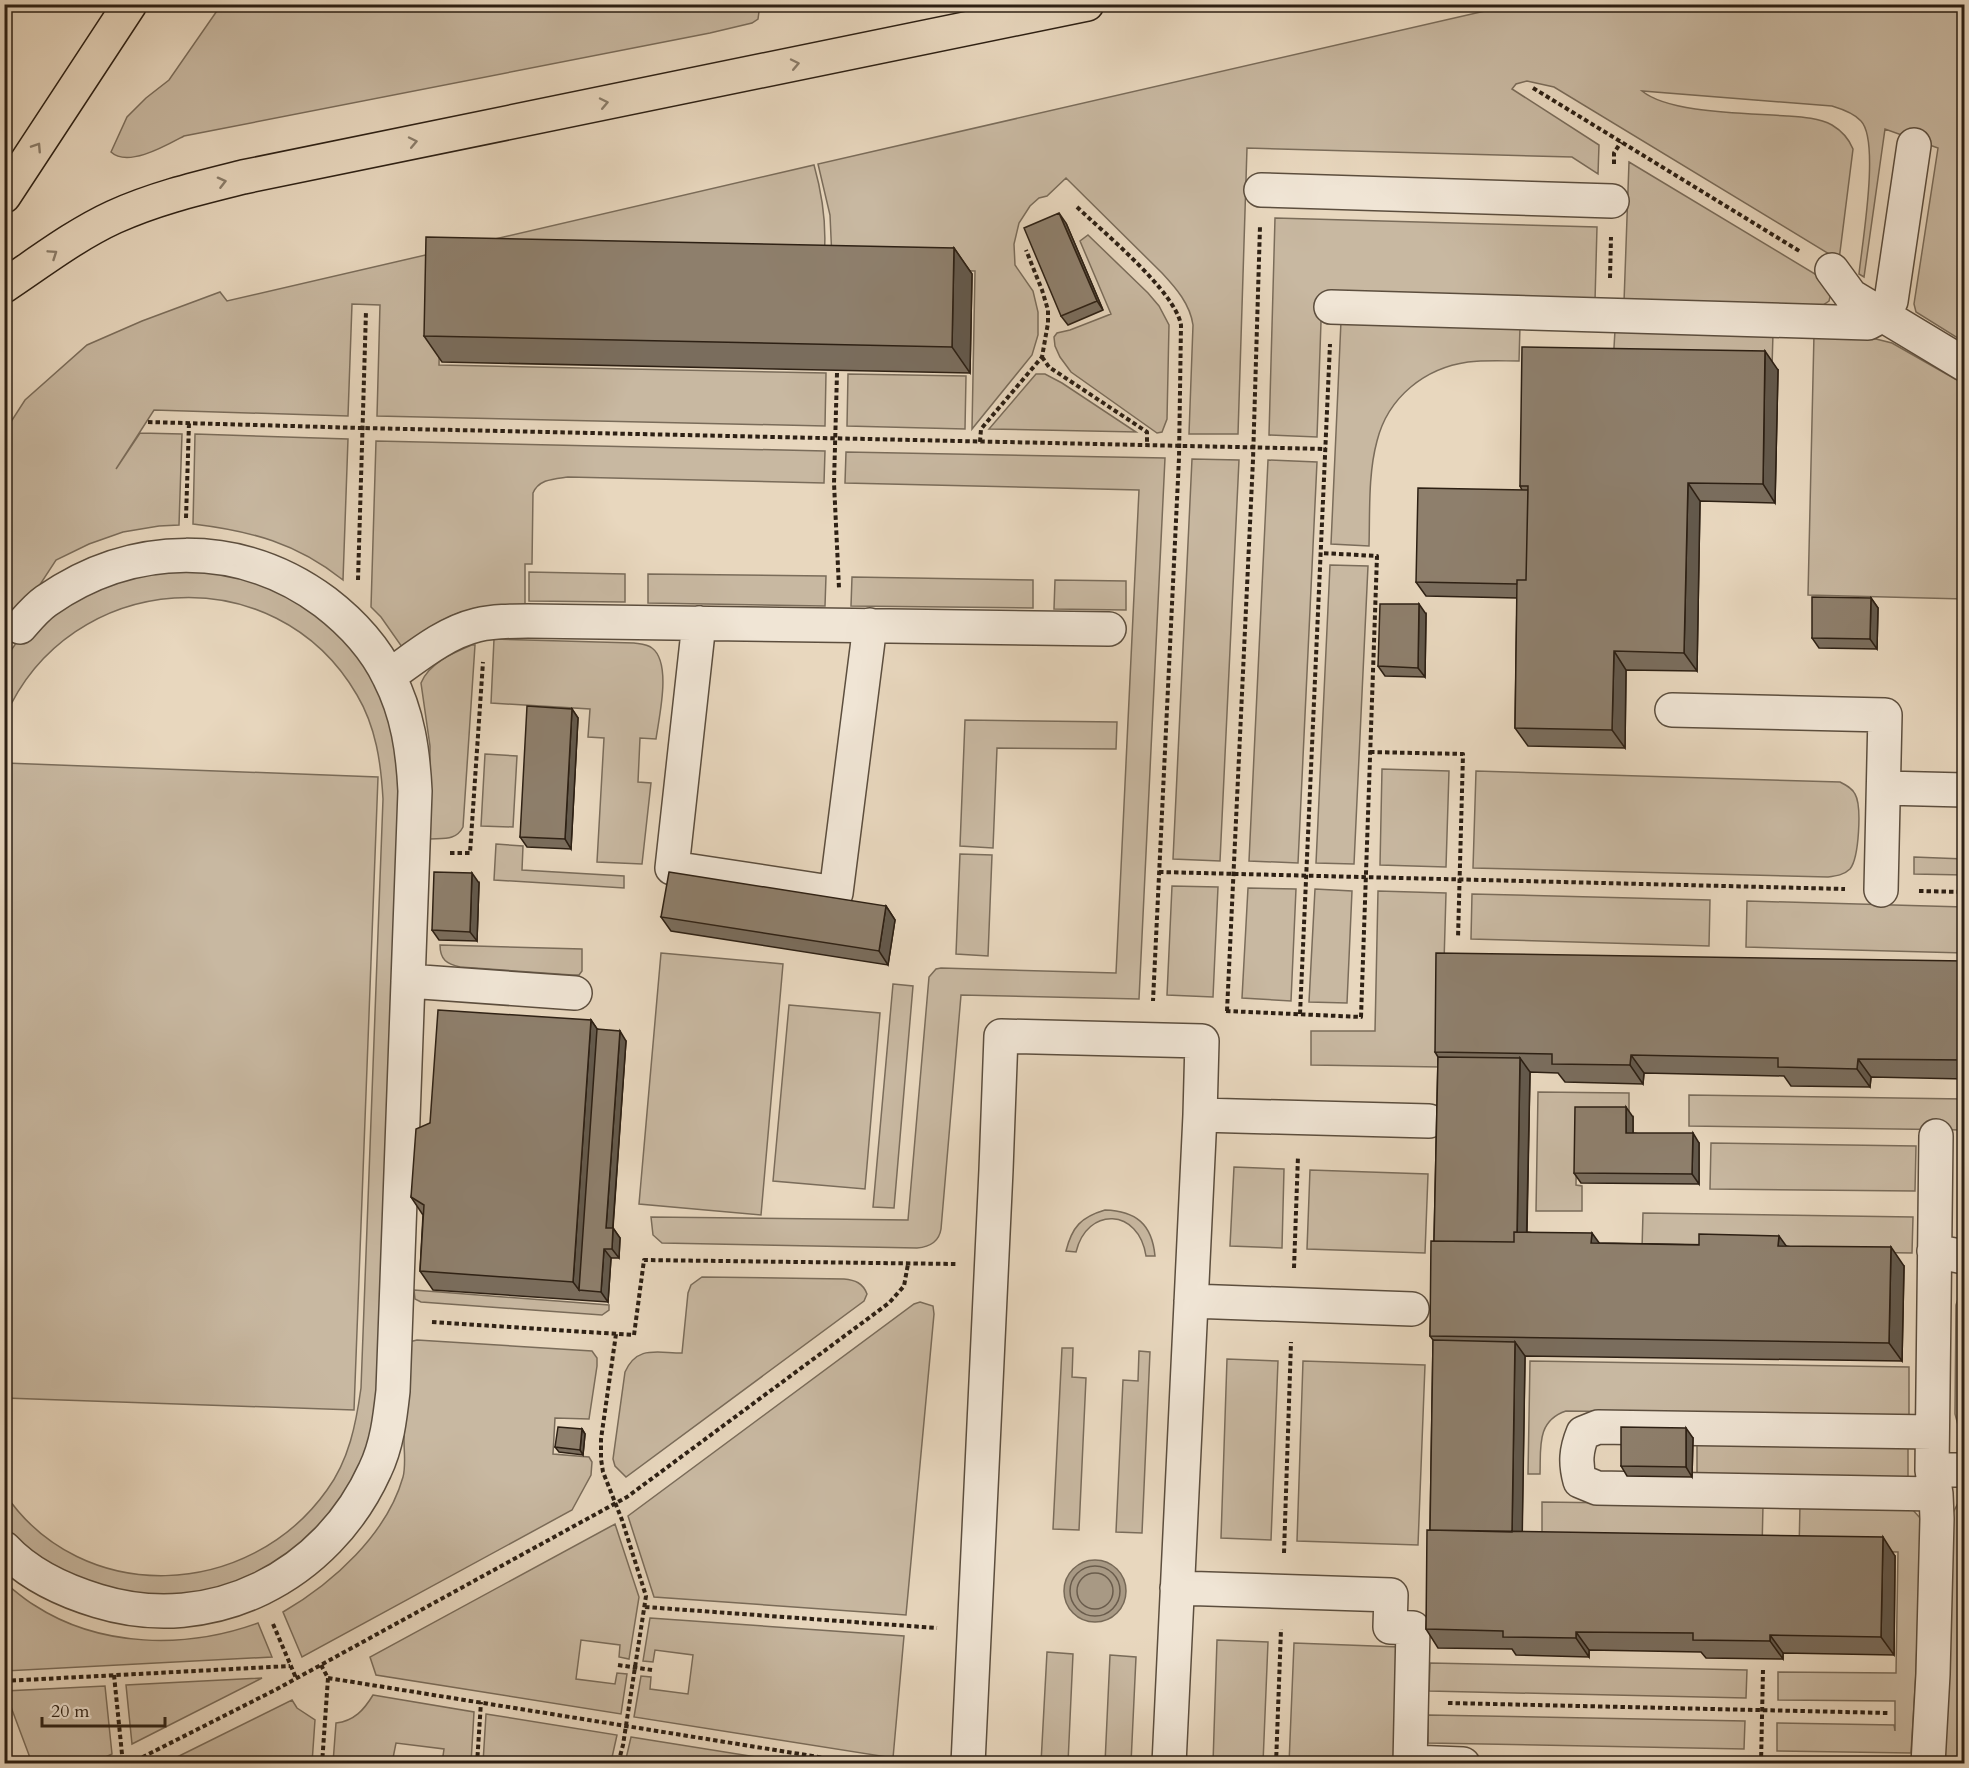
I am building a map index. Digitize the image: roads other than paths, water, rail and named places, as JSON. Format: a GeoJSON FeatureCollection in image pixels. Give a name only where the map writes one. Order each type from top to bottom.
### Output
{"type":"FeatureCollection","features":[{"type":"Feature","properties":{"kind":"main road"},"geometry":{"type":"LineString","coordinates":[[4,196],[130,4]]}},
{"type":"Feature","properties":{"kind":"main road"},"geometry":{"type":"LineString","coordinates":[[4,286],[70,242],[105,222],[166,196],[243,177],[1087,4]]}},
{"type":"Feature","properties":{"kind":"lane"},"geometry":{"type":"LineString","coordinates":[[1331,307],[1868,323],[1883,315],[1891,301],[1914,145]]}},
{"type":"Feature","properties":{"kind":"lane"},"geometry":{"type":"LineString","coordinates":[[1261,190],[1612,201]]}},
{"type":"Feature","properties":{"kind":"lane"},"geometry":{"type":"LineString","coordinates":[[1832,270],[1851,296],[1965,364]]}},
{"type":"Feature","properties":{"kind":"lane"},"geometry":{"type":"LineString","coordinates":[[4,1548],[41,1576],[76,1594],[115,1606],[154,1612],[195,1609],[234,1600],[271,1585],[304,1563],[334,1536],[358,1504],[376,1468],[388,1430],[393,1391],[415,791],[413,752],[404,713],[389,676],[367,642],[340,613],[308,589],[272,571],[234,559],[185,555],[154,556],[114,565],[78,581],[44,602],[20,627]]}},
{"type":"Feature","properties":{"kind":"lane"},"geometry":{"type":"LineString","coordinates":[[389,676],[431,646],[456,632],[485,624],[528,621],[1109,629]]}},
{"type":"Feature","properties":{"kind":"lane"},"geometry":{"type":"LineString","coordinates":[[699,623],[672,868],[836,893],[870,625]]}},
{"type":"Feature","properties":{"kind":"lane"},"geometry":{"type":"LineString","coordinates":[[1672,710],[1885,715],[1881,890]]}},
{"type":"Feature","properties":{"kind":"lane"},"geometry":{"type":"LineString","coordinates":[[1884,788],[1965,790]]}},
{"type":"Feature","properties":{"kind":"lane"},"geometry":{"type":"LineString","coordinates":[[408,981],[575,993]]}},
{"type":"Feature","properties":{"kind":"lane"},"geometry":{"type":"LineString","coordinates":[[968,1764],[1001,1036],[1202,1041],[1169,1764]]}},
{"type":"Feature","properties":{"kind":"lane"},"geometry":{"type":"LineString","coordinates":[[1200,1115],[1429,1120]]}},
{"type":"Feature","properties":{"kind":"lane"},"geometry":{"type":"LineString","coordinates":[[1928,1764],[1933,1674],[1932,1432],[1949,1254],[1936,1136]]}},
{"type":"Feature","properties":{"kind":"lane"},"geometry":{"type":"LineString","coordinates":[[1191,1301],[1412,1309]]}},
{"type":"Feature","properties":{"kind":"lane"},"geometry":{"type":"LineString","coordinates":[[1932,1432],[1598,1427],[1583,1433],[1577,1447],[1577,1468],[1580,1481],[1597,1488],[1934,1482],[1965,1470]]}},
{"type":"Feature","properties":{"kind":"lane"},"geometry":{"type":"LineString","coordinates":[[1178,1588],[1391,1595],[1390,1627],[1413,1628],[1410,1763],[1463,1764]]}},
{"type":"Feature","properties":{"kind":"water"},"geometry":{"type":"Polygon","coordinates":[[[1089,1560],[1101,1560],[1117,1569],[1124,1579],[1126,1591],[1124,1603],[1117,1613],[1101,1622],[1089,1622],[1078,1617],[1069,1608],[1064,1597],[1064,1585],[1069,1574],[1078,1565],[1089,1560]]]}}]}
